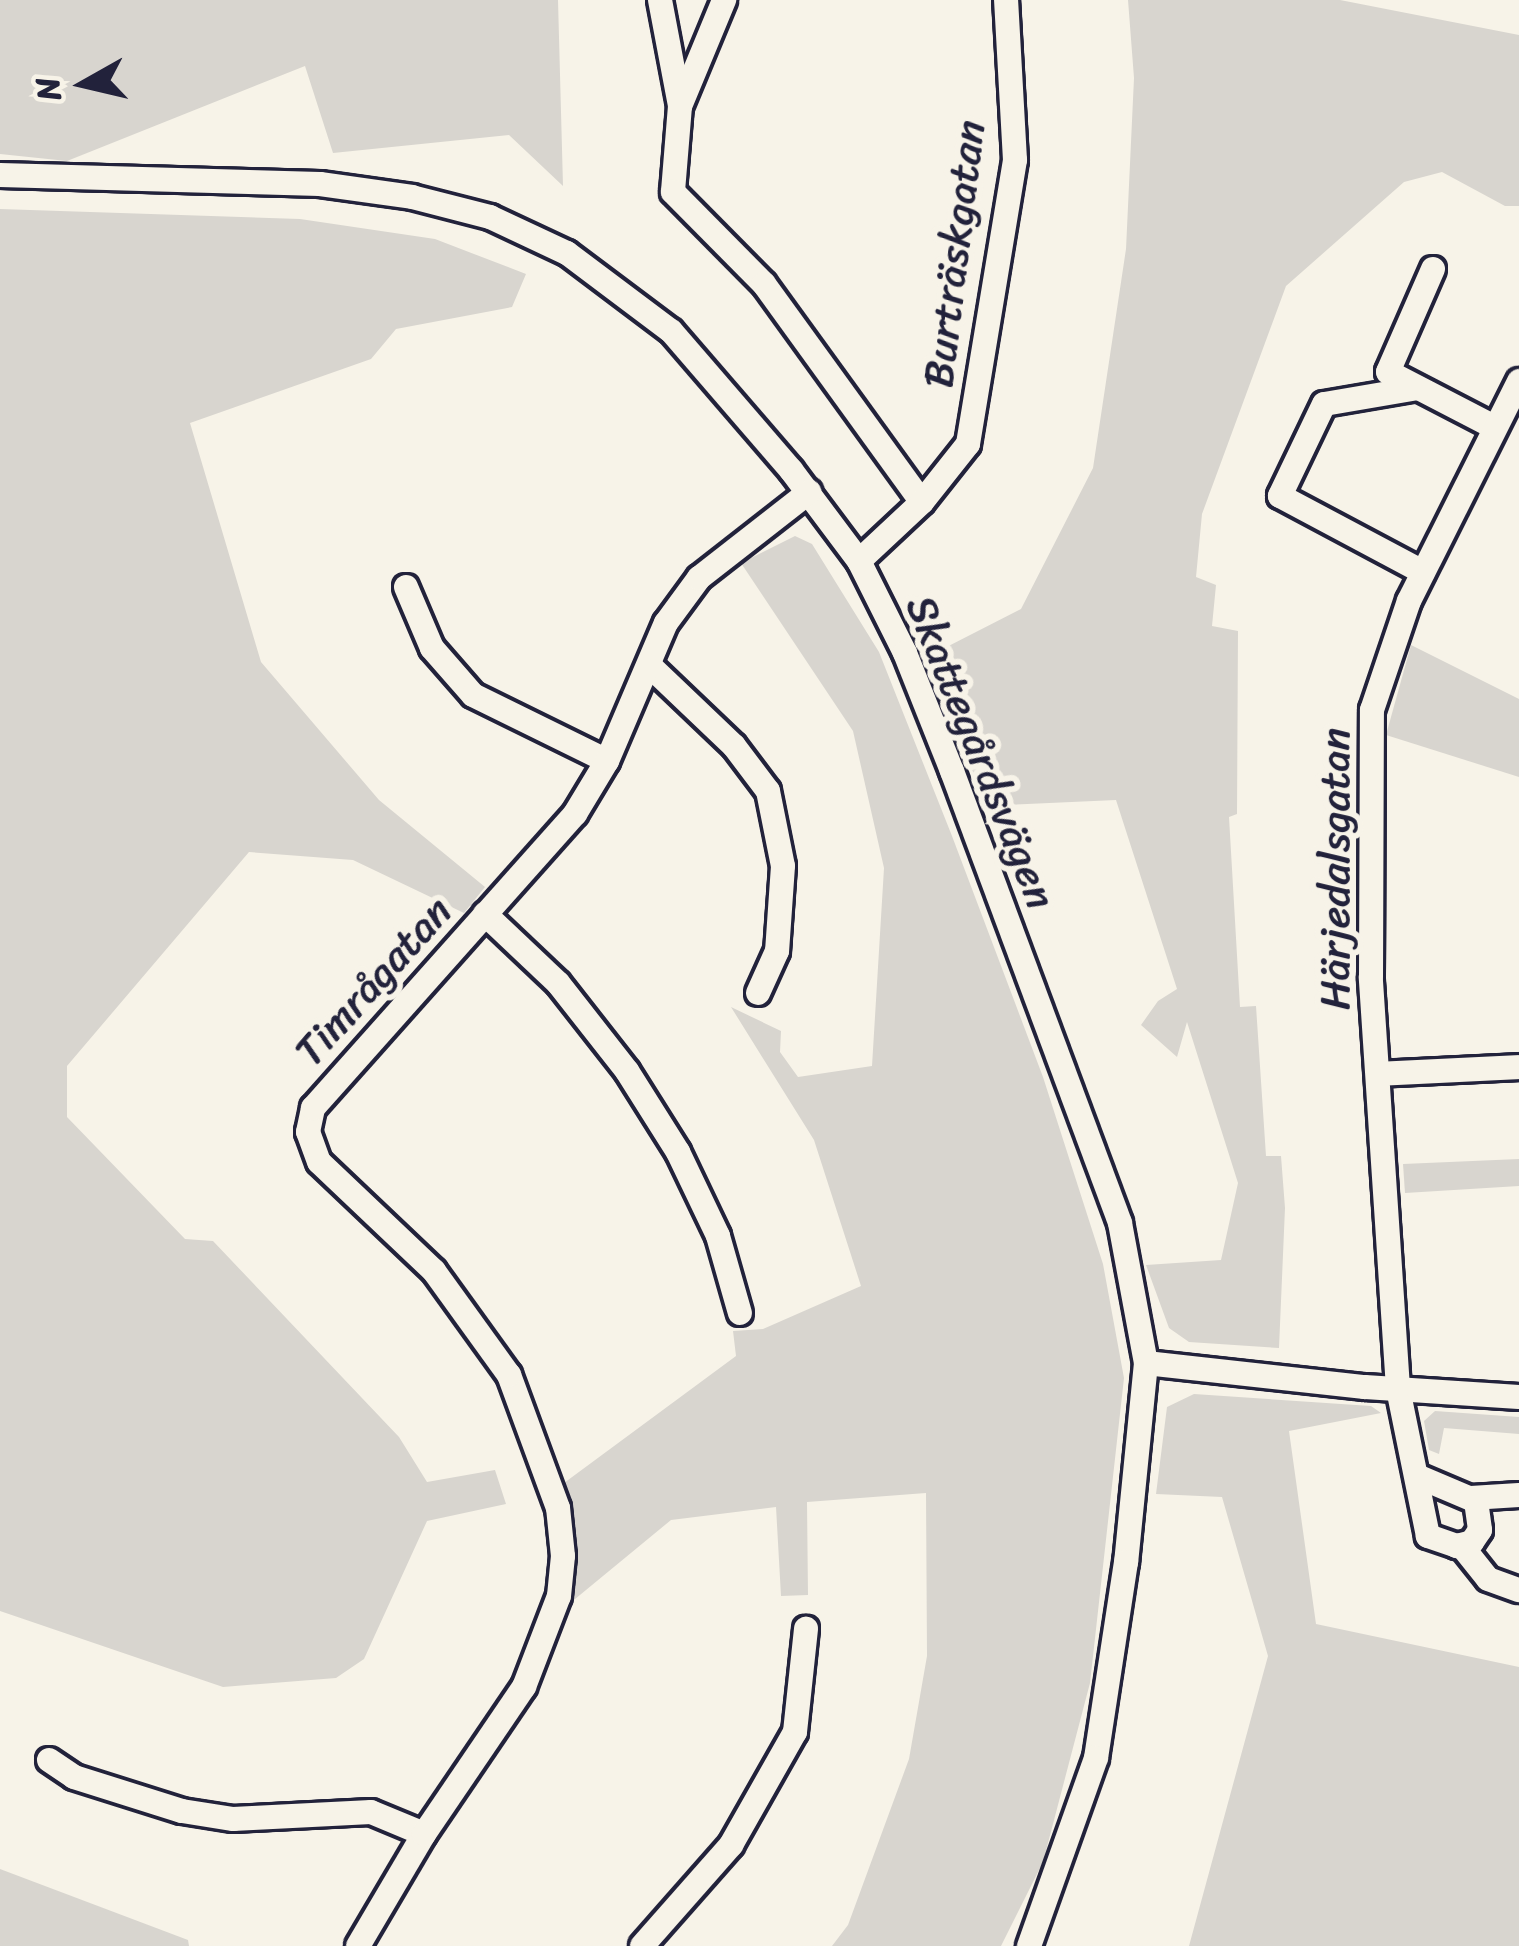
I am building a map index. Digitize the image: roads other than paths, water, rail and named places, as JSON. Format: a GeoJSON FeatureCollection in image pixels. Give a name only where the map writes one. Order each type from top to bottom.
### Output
{"type":"FeatureCollection","features":[{"type":"Feature","properties":{"kind":"street","name":"Burträskgatan"},"geometry":{"type":"LineString","coordinates":[[660,0],[680,106],[673,192],[764,284],[922,502]]}},
{"type":"Feature","properties":{"kind":"street","name":"Burträskgatan"},"geometry":{"type":"LineString","coordinates":[[680,106],[724,0]]}},
{"type":"Feature","properties":{"kind":"street","name":"Burträskgatan"},"geometry":{"type":"LineString","coordinates":[[860,562],[922,502],[968,444],[1015,160],[1006,0]]}},
{"type":"Feature","properties":{"kind":"street","name":"Skattegårdsvägen"},"geometry":{"type":"LineString","coordinates":[[0,175],[320,184],[412,197],[490,217],[567,253],[671,331],[809,492],[860,562],[905,653],[952,771],[1120,1223],[1146,1363],[1126,1562],[1096,1758],[1029,1946]]}},
{"type":"Feature","properties":{"kind":"street"},"geometry":{"type":"LineString","coordinates":[[1433,269],[1388,372],[1494,427]]}},
{"type":"Feature","properties":{"kind":"street","name":"Härjedalsgatan"},"geometry":{"type":"LineString","coordinates":[[1460,1545],[1428,1536],[1398,1388],[1371,976],[1372,710],[1423,572],[1519,381]]}},
{"type":"Feature","properties":{"kind":"street"},"geometry":{"type":"LineString","coordinates":[[1418,388],[1324,404],[1280,496],[1423,572]]}},
{"type":"Feature","properties":{"kind":"street","name":"Timrågatan"},"geometry":{"type":"LineString","coordinates":[[358,1946],[424,1834],[524,1687],[559,1596],[563,1556],[558,1508],[509,1375],[434,1271],[319,1162],[308,1132],[313,1108],[345,1066],[575,814],[608,761],[666,623],[699,578],[809,492]]}},
{"type":"Feature","properties":{"kind":"street"},"geometry":{"type":"LineString","coordinates":[[406,587],[432,648],[473,695],[608,761]]}},
{"type":"Feature","properties":{"kind":"street"},"geometry":{"type":"LineString","coordinates":[[649,665],[734,746],[768,791],[783,866],[777,951],[758,993]]}},
{"type":"Feature","properties":{"kind":"street"},"geometry":{"type":"LineString","coordinates":[[485,914],[558,983],[627,1071],[678,1152],[718,1236],[740,1313]]}},
{"type":"Feature","properties":{"kind":"street"},"geometry":{"type":"LineString","coordinates":[[1378,1074],[1519,1067]]}},
{"type":"Feature","properties":{"kind":"street"},"geometry":{"type":"LineString","coordinates":[[1146,1363],[1519,1396]]}},
{"type":"Feature","properties":{"kind":"street"},"geometry":{"type":"LineString","coordinates":[[1417,1476],[1476,1501],[1480,1530],[1472,1541],[1460,1545],[1488,1579],[1519,1590]]}},
{"type":"Feature","properties":{"kind":"street"},"geometry":{"type":"LineString","coordinates":[[1471,1498],[1519,1495]]}},
{"type":"Feature","properties":{"kind":"street"},"geometry":{"type":"LineString","coordinates":[[641,1946],[731,1845],[794,1732],[806,1629]]}},
{"type":"Feature","properties":{"kind":"street"},"geometry":{"type":"LineString","coordinates":[[49,1760],[74,1777],[182,1811],[233,1819],[371,1812],[424,1834]]}}]}
